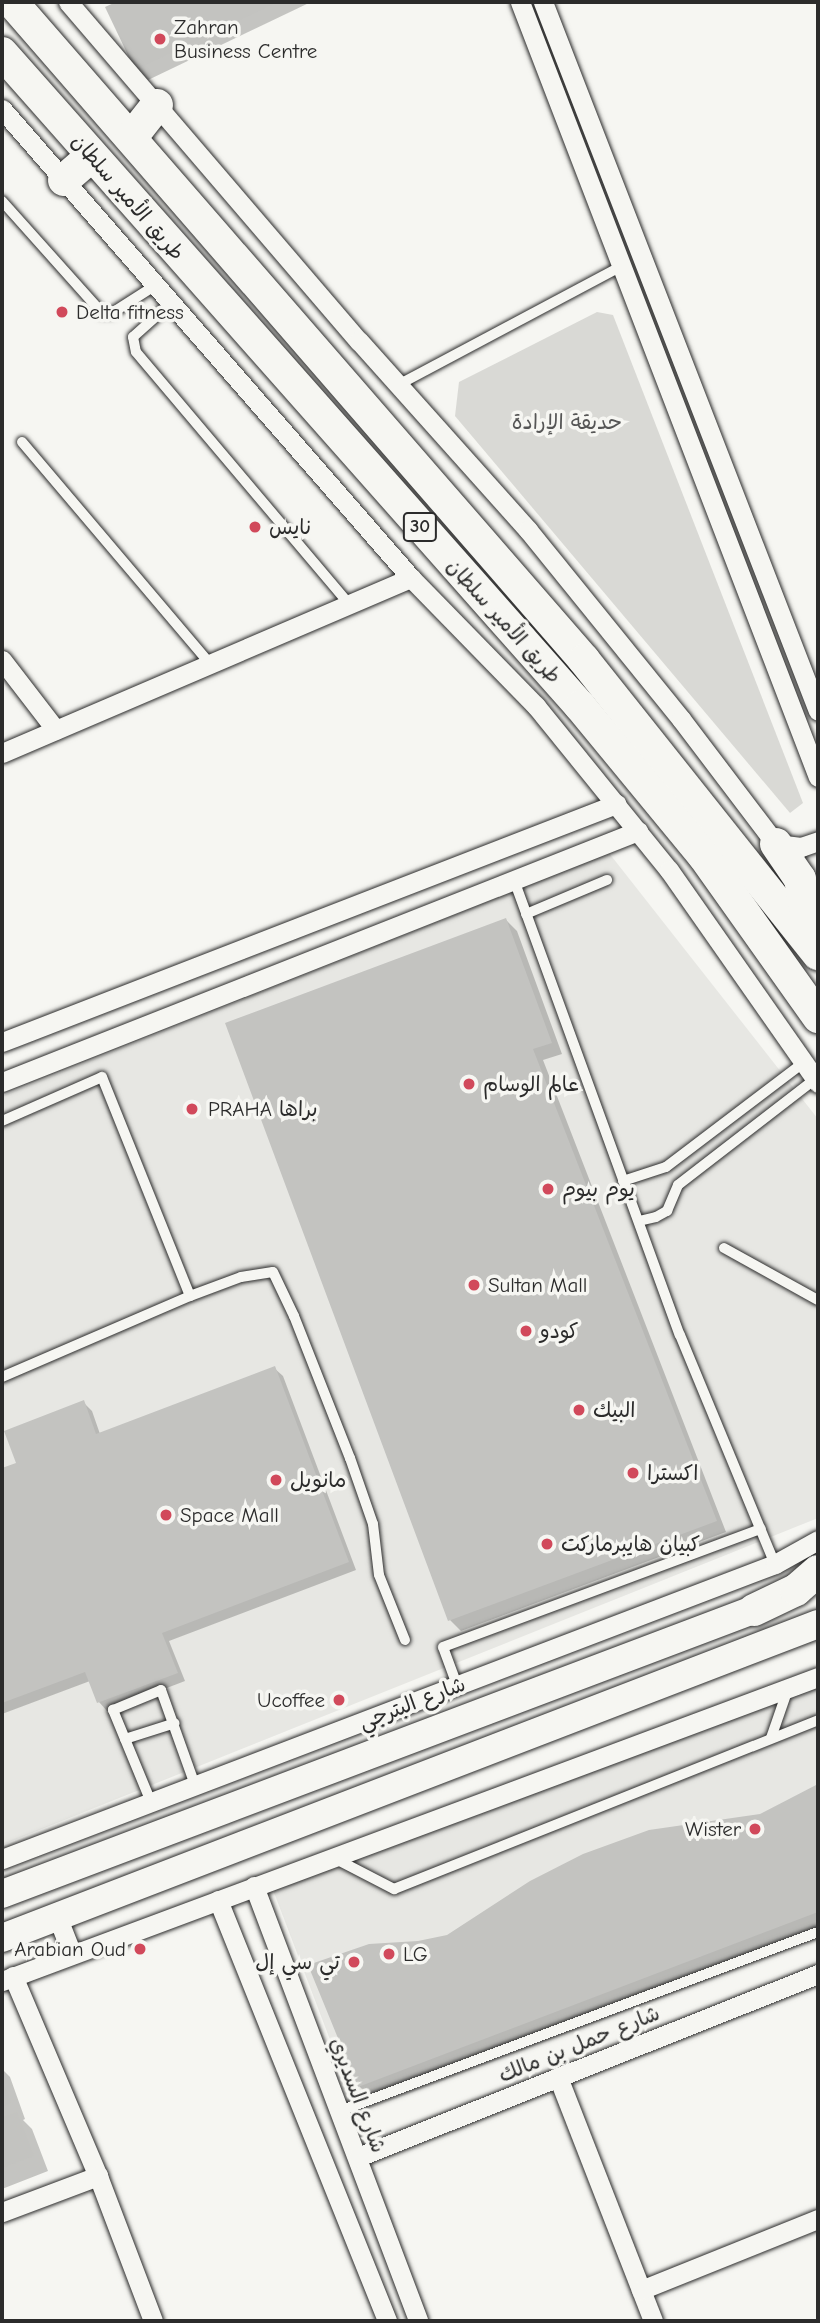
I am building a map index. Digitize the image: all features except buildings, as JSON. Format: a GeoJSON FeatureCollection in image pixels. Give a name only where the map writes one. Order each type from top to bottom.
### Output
{"type":"FeatureCollection","features":[{"type":"Feature","properties":{"kind":"main road","name":"طريق الأمير سلطان"},"geometry":{"type":"LineString","coordinates":[[12,2],[660,751],[815,950]]}},
{"type":"Feature","properties":{"kind":"main road","name":"طريق الأمير سلطان"},"geometry":{"type":"LineString","coordinates":[[2,53],[401,507],[580,706],[703,855],[818,1017]]}},
{"type":"Feature","properties":{"kind":"main road"},"geometry":{"type":"LineString","coordinates":[[131,138],[157,105]]}},
{"type":"Feature","properties":{"kind":"main road"},"geometry":{"type":"LineString","coordinates":[[64,180],[92,156]]}},
{"type":"Feature","properties":{"kind":"main road"},"geometry":{"type":"LineString","coordinates":[[401,507],[429,481]]}},
{"type":"Feature","properties":{"kind":"main road"},"geometry":{"type":"LineString","coordinates":[[776,844],[800,879],[815,950]]}},
{"type":"Feature","properties":{"kind":"main road"},"geometry":{"type":"LineString","coordinates":[[754,1610],[796,1590],[818,1571]]}},
{"type":"Feature","properties":{"kind":"main road","name":"شارع البترجي"},"geometry":{"type":"LineString","coordinates":[[2,1894],[818,1584]]}},
{"type":"Feature","properties":{"kind":"main road"},"geometry":{"type":"LineString","coordinates":[[2,1938],[818,1624]]}},
{"type":"Feature","properties":{"kind":"street"},"geometry":{"type":"LineString","coordinates":[[68,2],[398,385],[528,530],[681,719],[776,844],[801,847],[818,841]]}},
{"type":"Feature","properties":{"kind":"street"},"geometry":{"type":"LineString","coordinates":[[520,2],[818,777]]}},
{"type":"Feature","properties":{"kind":"street"},"geometry":{"type":"LineString","coordinates":[[543,2],[818,712]]}},
{"type":"Feature","properties":{"kind":"street"},"geometry":{"type":"LineString","coordinates":[[2,109],[411,578],[536,706],[668,870],[812,1075]]}},
{"type":"Feature","properties":{"kind":"street"},"geometry":{"type":"LineString","coordinates":[[2,753],[411,578]]}},
{"type":"Feature","properties":{"kind":"street"},"geometry":{"type":"LineString","coordinates":[[2,660],[56,730]]}},
{"type":"Feature","properties":{"kind":"street"},"geometry":{"type":"LineString","coordinates":[[2,1042],[616,804]]}},
{"type":"Feature","properties":{"kind":"street"},"geometry":{"type":"LineString","coordinates":[[2,1082],[638,831]]}},
{"type":"Feature","properties":{"kind":"street","name":"شارع البترجي"},"geometry":{"type":"LineString","coordinates":[[2,1859],[775,1564],[818,1540]]}},
{"type":"Feature","properties":{"kind":"street"},"geometry":{"type":"LineString","coordinates":[[153,2321],[98,2175],[7,1979],[818,1676]]}},
{"type":"Feature","properties":{"kind":"street"},"geometry":{"type":"LineString","coordinates":[[331,1734],[344,1765]]}},
{"type":"Feature","properties":{"kind":"street","name":"شارع السديري"},"geometry":{"type":"LineString","coordinates":[[254,1886],[418,2321]]}},
{"type":"Feature","properties":{"kind":"street"},"geometry":{"type":"LineString","coordinates":[[218,1900],[387,2321]]}},
{"type":"Feature","properties":{"kind":"street"},"geometry":{"type":"LineString","coordinates":[[57,1916],[72,1954]]}},
{"type":"Feature","properties":{"kind":"street","name":"شارع حمل بن مالك"},"geometry":{"type":"LineString","coordinates":[[358,2157],[818,1974]]}},
{"type":"Feature","properties":{"kind":"street"},"geometry":{"type":"LineString","coordinates":[[558,2077],[653,2321]]}},
{"type":"Feature","properties":{"kind":"street"},"geometry":{"type":"LineString","coordinates":[[2,2213],[98,2175]]}},
{"type":"Feature","properties":{"kind":"street"},"geometry":{"type":"LineString","coordinates":[[641,2290],[818,2219]]}},
{"type":"Feature","properties":{"kind":"lane"},"geometry":{"type":"LineString","coordinates":[[2,201],[102,313],[112,313],[156,285]]}},
{"type":"Feature","properties":{"kind":"lane"},"geometry":{"type":"LineString","coordinates":[[398,385],[622,266]]}},
{"type":"Feature","properties":{"kind":"lane"},"geometry":{"type":"LineString","coordinates":[[171,303],[134,337],[135,352],[350,605]]}},
{"type":"Feature","properties":{"kind":"lane"},"geometry":{"type":"LineString","coordinates":[[22,442],[210,664]]}},
{"type":"Feature","properties":{"kind":"lane"},"geometry":{"type":"LineString","coordinates":[[514,880],[680,1335],[775,1564]]}},
{"type":"Feature","properties":{"kind":"lane"},"geometry":{"type":"LineString","coordinates":[[526,914],[607,880]]}},
{"type":"Feature","properties":{"kind":"lane"},"geometry":{"type":"LineString","coordinates":[[623,1181],[666,1167],[812,1075]]}},
{"type":"Feature","properties":{"kind":"lane"},"geometry":{"type":"LineString","coordinates":[[639,1222],[667,1211],[678,1185],[812,1075]]}},
{"type":"Feature","properties":{"kind":"lane"},"geometry":{"type":"LineString","coordinates":[[2,1121],[102,1077],[190,1296]]}},
{"type":"Feature","properties":{"kind":"lane"},"geometry":{"type":"LineString","coordinates":[[724,1248],[818,1300]]}},
{"type":"Feature","properties":{"kind":"lane"},"geometry":{"type":"LineString","coordinates":[[2,1377],[190,1296],[241,1277],[273,1272],[294,1316],[350,1458],[373,1524],[379,1575],[405,1640]]}},
{"type":"Feature","properties":{"kind":"lane"},"geometry":{"type":"LineString","coordinates":[[457,1685],[443,1647],[761,1529]]}},
{"type":"Feature","properties":{"kind":"lane"},"geometry":{"type":"LineString","coordinates":[[771,1738],[788,1688]]}},
{"type":"Feature","properties":{"kind":"lane"},"geometry":{"type":"LineString","coordinates":[[151,1802],[113,1710],[161,1690],[195,1785]]}},
{"type":"Feature","properties":{"kind":"lane"},"geometry":{"type":"LineString","coordinates":[[332,1857],[394,1889],[818,1720]]}},
{"type":"Feature","properties":{"kind":"lane"},"geometry":{"type":"LineString","coordinates":[[125,1739],[175,1723]]}},
{"type":"Feature","properties":{"kind":"lane"},"geometry":{"type":"LineString","coordinates":[[340,2111],[818,1932]]}},
{"type":"Feature","properties":{"kind":"shaded area"},"geometry":{"type":"Polygon","coordinates":[[[609,853],[818,1119],[818,1518],[2,1845],[2,1096],[609,853]]]}},
{"type":"Feature","properties":{"kind":"shaded area"},"geometry":{"type":"Polygon","coordinates":[[[818,1682],[818,1938],[358,2113],[273,1890],[818,1682]]]}},
{"type":"Feature","properties":{"kind":"green space","name":"حديقة الإرادة"},"geometry":{"type":"Polygon","coordinates":[[[597,312],[613,315],[803,803],[790,813],[455,416],[459,382],[597,312]]]}},
{"type":"Feature","properties":{"kind":"place","name":"Zahran Business Centre"},"geometry":{"type":"Point","coordinates":[160,39]}},
{"type":"Feature","properties":{"kind":"place","name":"Delta fitness"},"geometry":{"type":"Point","coordinates":[62,312]}},
{"type":"Feature","properties":{"kind":"place","name":"نايس"},"geometry":{"type":"Point","coordinates":[255,527]}},
{"type":"Feature","properties":{"kind":"place","name":"عالم الوسام"},"geometry":{"type":"Point","coordinates":[469,1084]}},
{"type":"Feature","properties":{"kind":"place","name":"PRAHA براها"},"geometry":{"type":"Point","coordinates":[192,1109]}},
{"type":"Feature","properties":{"kind":"place","name":"يوم بيوم"},"geometry":{"type":"Point","coordinates":[548,1189]}},
{"type":"Feature","properties":{"kind":"place","name":"Sultan Mall"},"geometry":{"type":"Point","coordinates":[474,1285]}},
{"type":"Feature","properties":{"kind":"place","name":"كودو"},"geometry":{"type":"Point","coordinates":[526,1331]}},
{"type":"Feature","properties":{"kind":"place","name":"البيك"},"geometry":{"type":"Point","coordinates":[579,1410]}},
{"type":"Feature","properties":{"kind":"place","name":"اكسترا"},"geometry":{"type":"Point","coordinates":[633,1473]}},
{"type":"Feature","properties":{"kind":"place","name":"مانويل"},"geometry":{"type":"Point","coordinates":[276,1480]}},
{"type":"Feature","properties":{"kind":"place","name":"Space Mall"},"geometry":{"type":"Point","coordinates":[166,1515]}},
{"type":"Feature","properties":{"kind":"place","name":"كبيان هايبرماركت"},"geometry":{"type":"Point","coordinates":[547,1544]}},
{"type":"Feature","properties":{"kind":"place","name":"Ucoffee"},"geometry":{"type":"Point","coordinates":[339,1700]}},
{"type":"Feature","properties":{"kind":"place","name":"Wister"},"geometry":{"type":"Point","coordinates":[755,1829]}},
{"type":"Feature","properties":{"kind":"place","name":"Arabian Oud"},"geometry":{"type":"Point","coordinates":[140,1949]}},
{"type":"Feature","properties":{"kind":"place","name":"LG"},"geometry":{"type":"Point","coordinates":[389,1954]}},
{"type":"Feature","properties":{"kind":"place","name":"تي سي إل"},"geometry":{"type":"Point","coordinates":[354,1962]}}]}
